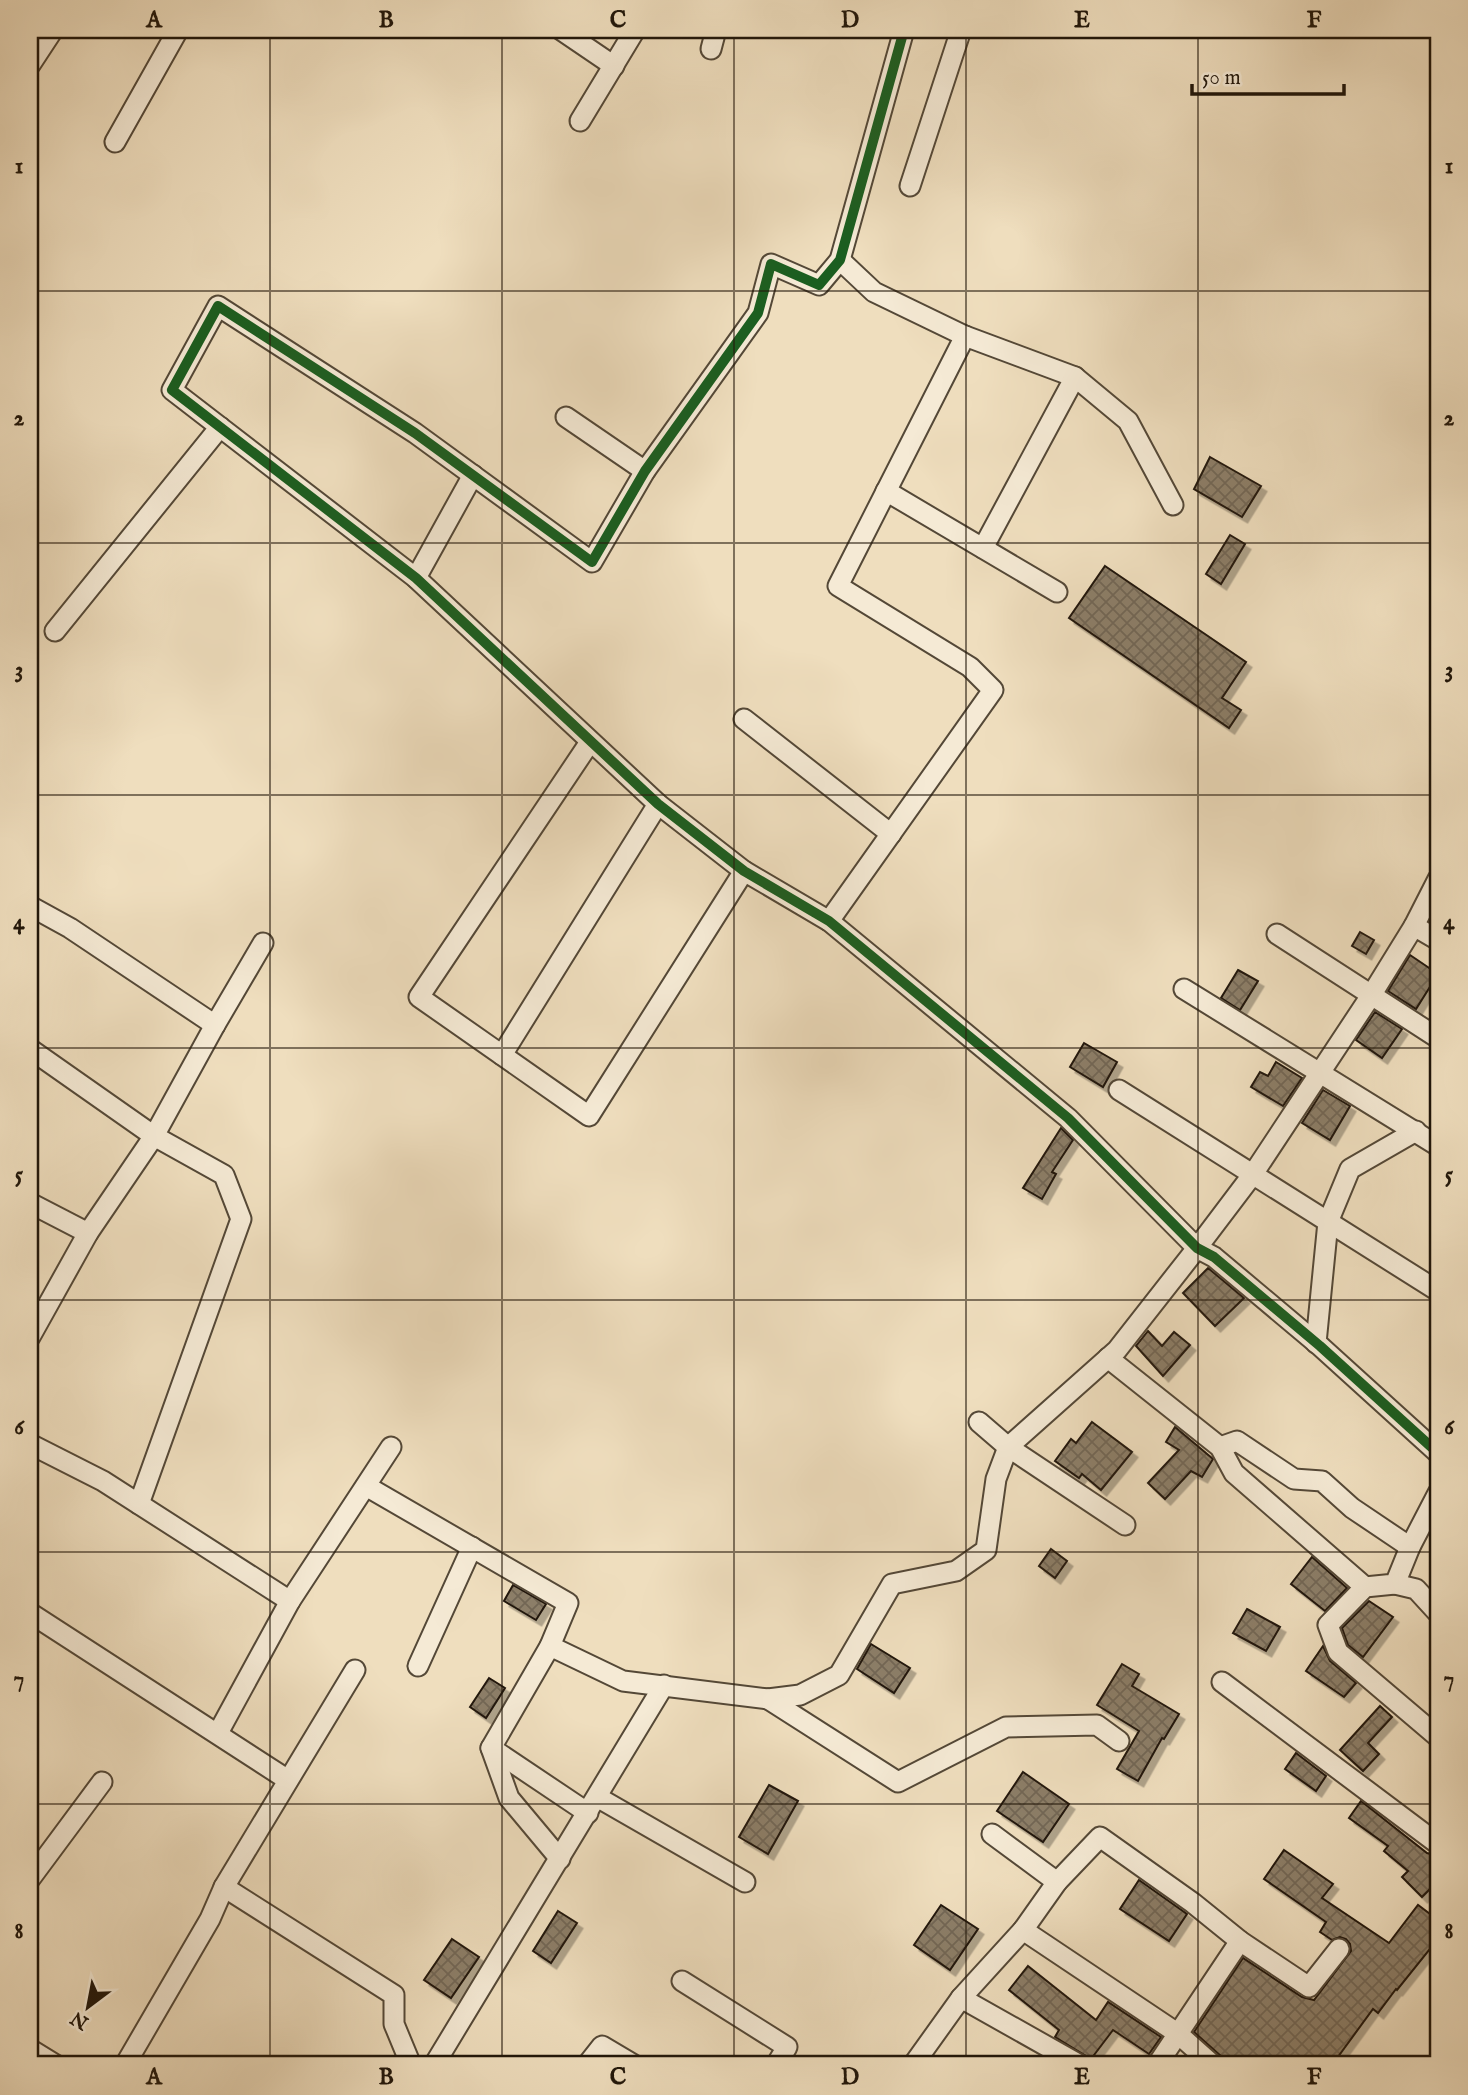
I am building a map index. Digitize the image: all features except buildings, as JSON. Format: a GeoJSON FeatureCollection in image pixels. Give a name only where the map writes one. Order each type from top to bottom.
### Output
{"type":"FeatureCollection","features":[{"type":"Feature","properties":{"kind":"street"},"geometry":{"type":"LineString","coordinates":[[30,65],[54,30]]}},
{"type":"Feature","properties":{"kind":"street"},"geometry":{"type":"LineString","coordinates":[[115,142],[178,30]]}},
{"type":"Feature","properties":{"kind":"street"},"geometry":{"type":"LineString","coordinates":[[561,30],[614,66]]}},
{"type":"Feature","properties":{"kind":"street"},"geometry":{"type":"LineString","coordinates":[[580,121],[635,30]]}},
{"type":"Feature","properties":{"kind":"street"},"geometry":{"type":"LineString","coordinates":[[904,30],[840,260],[819,285],[771,264],[758,313],[645,471],[592,562],[415,433],[218,306],[172,390],[416,578],[658,804],[744,871],[829,920],[1068,1118],[1197,1248],[1214,1257],[1316,1343],[1438,1454]]}},
{"type":"Feature","properties":{"kind":"street"},"geometry":{"type":"LineString","coordinates":[[910,186],[961,30]]}},
{"type":"Feature","properties":{"kind":"street"},"geometry":{"type":"LineString","coordinates":[[840,260],[874,292],[965,337],[1075,377],[1128,421],[1173,505]]}},
{"type":"Feature","properties":{"kind":"street"},"geometry":{"type":"LineString","coordinates":[[829,920],[993,690],[971,667],[838,586],[965,337]]}},
{"type":"Feature","properties":{"kind":"street"},"geometry":{"type":"LineString","coordinates":[[984,548],[1075,377]]}},
{"type":"Feature","properties":{"kind":"street"},"geometry":{"type":"LineString","coordinates":[[566,417],[645,471]]}},
{"type":"Feature","properties":{"kind":"street"},"geometry":{"type":"LineString","coordinates":[[55,631],[220,427]]}},
{"type":"Feature","properties":{"kind":"street"},"geometry":{"type":"LineString","coordinates":[[416,578],[473,475]]}},
{"type":"Feature","properties":{"kind":"street"},"geometry":{"type":"LineString","coordinates":[[886,491],[1057,592]]}},
{"type":"Feature","properties":{"kind":"street"},"geometry":{"type":"LineString","coordinates":[[744,719],[891,834]]}},
{"type":"Feature","properties":{"kind":"street"},"geometry":{"type":"LineString","coordinates":[[590,742],[419,997],[589,1115],[744,871]]}},
{"type":"Feature","properties":{"kind":"street"},"geometry":{"type":"LineString","coordinates":[[502,1055],[658,804]]}},
{"type":"Feature","properties":{"kind":"street"},"geometry":{"type":"LineString","coordinates":[[550,1646],[623,1681],[768,1699],[800,1695],[839,1675],[892,1584],[956,1572],[986,1550],[996,1479],[1008,1447],[1117,1350],[1197,1248],[1253,1174],[1372,994],[1414,926],[1438,879]]}},
{"type":"Feature","properties":{"kind":"street"},"geometry":{"type":"LineString","coordinates":[[30,906],[70,928],[215,1025]]}},
{"type":"Feature","properties":{"kind":"street"},"geometry":{"type":"LineString","coordinates":[[1414,926],[1438,940]]}},
{"type":"Feature","properties":{"kind":"street"},"geometry":{"type":"LineString","coordinates":[[1277,934],[1438,1038]]}},
{"type":"Feature","properties":{"kind":"street"},"geometry":{"type":"LineString","coordinates":[[30,1337],[88,1233],[154,1136],[263,943]]}},
{"type":"Feature","properties":{"kind":"street"},"geometry":{"type":"LineString","coordinates":[[1184,989],[1438,1146]]}},
{"type":"Feature","properties":{"kind":"street"},"geometry":{"type":"LineString","coordinates":[[30,1049],[154,1136],[224,1175],[241,1219],[139,1504]]}},
{"type":"Feature","properties":{"kind":"street"},"geometry":{"type":"LineString","coordinates":[[1119,1090],[1438,1291]]}},
{"type":"Feature","properties":{"kind":"street"},"geometry":{"type":"LineString","coordinates":[[1316,1343],[1328,1222],[1350,1168],[1416,1131]]}},
{"type":"Feature","properties":{"kind":"street"},"geometry":{"type":"LineString","coordinates":[[30,1203],[88,1233]]}},
{"type":"Feature","properties":{"kind":"street"},"geometry":{"type":"LineString","coordinates":[[1108,1358],[1220,1447],[1234,1473],[1365,1587]]}},
{"type":"Feature","properties":{"kind":"street"},"geometry":{"type":"LineString","coordinates":[[979,1422],[1008,1447],[1125,1525]]}},
{"type":"Feature","properties":{"kind":"street"},"geometry":{"type":"LineString","coordinates":[[1220,1447],[1237,1441],[1294,1479],[1322,1481],[1352,1508],[1410,1547]]}},
{"type":"Feature","properties":{"kind":"street"},"geometry":{"type":"LineString","coordinates":[[30,1444],[103,1481],[290,1601]]}},
{"type":"Feature","properties":{"kind":"street"},"geometry":{"type":"LineString","coordinates":[[218,1734],[290,1601],[391,1447]]}},
{"type":"Feature","properties":{"kind":"street"},"geometry":{"type":"LineString","coordinates":[[366,1486],[568,1603],[550,1646],[491,1748],[509,1798],[560,1859]]}},
{"type":"Feature","properties":{"kind":"street"},"geometry":{"type":"LineString","coordinates":[[1395,1584],[1410,1547],[1438,1493]]}},
{"type":"Feature","properties":{"kind":"street"},"geometry":{"type":"LineString","coordinates":[[418,1666],[472,1547]]}},
{"type":"Feature","properties":{"kind":"street"},"geometry":{"type":"LineString","coordinates":[[1438,1613],[1416,1589],[1395,1584],[1365,1587],[1328,1625],[1338,1652],[1438,1737]]}},
{"type":"Feature","properties":{"kind":"street"},"geometry":{"type":"LineString","coordinates":[[30,1614],[288,1780]]}},
{"type":"Feature","properties":{"kind":"street"},"geometry":{"type":"LineString","coordinates":[[125,2065],[210,1919],[223,1887],[355,1670]]}},
{"type":"Feature","properties":{"kind":"street"},"geometry":{"type":"LineString","coordinates":[[1222,1682],[1438,1844]]}},
{"type":"Feature","properties":{"kind":"street"},"geometry":{"type":"LineString","coordinates":[[433,2065],[664,1685]]}},
{"type":"Feature","properties":{"kind":"street"},"geometry":{"type":"LineString","coordinates":[[768,1699],[898,1782],[1006,1727],[1097,1725],[1119,1741]]}},
{"type":"Feature","properties":{"kind":"street"},"geometry":{"type":"LineString","coordinates":[[491,1748],[593,1805],[745,1882]]}},
{"type":"Feature","properties":{"kind":"street"},"geometry":{"type":"LineString","coordinates":[[30,1879],[102,1783]]}},
{"type":"Feature","properties":{"kind":"street"},"geometry":{"type":"LineString","coordinates":[[992,1834],[1057,1881]]}},
{"type":"Feature","properties":{"kind":"street"},"geometry":{"type":"LineString","coordinates":[[912,2065],[961,1998],[1023,1930],[1057,1881],[1100,1837],[1193,1903],[1240,1941],[1309,1987],[1339,1948]]}},
{"type":"Feature","properties":{"kind":"street"},"geometry":{"type":"LineString","coordinates":[[223,1887],[394,1995],[394,2024],[411,2065]]}},
{"type":"Feature","properties":{"kind":"street"},"geometry":{"type":"LineString","coordinates":[[1023,1930],[1177,2033],[1213,2065]]}},
{"type":"Feature","properties":{"kind":"street"},"geometry":{"type":"LineString","coordinates":[[1157,2065],[1240,1941]]}},
{"type":"Feature","properties":{"kind":"street"},"geometry":{"type":"LineString","coordinates":[[682,1981],[787,2048],[776,2065]]}},
{"type":"Feature","properties":{"kind":"street"},"geometry":{"type":"LineString","coordinates":[[961,1998],[1080,2065]]}},
{"type":"Feature","properties":{"kind":"street"},"geometry":{"type":"LineString","coordinates":[[587,2065],[602,2046],[634,2065]]}},
{"type":"Feature","properties":{"kind":"street"},"geometry":{"type":"LineString","coordinates":[[30,2049],[56,2065]]}},
{"type":"Feature","properties":{"kind":"cycle path"},"geometry":{"type":"LineString","coordinates":[[904,30],[840,260],[819,285],[771,264],[758,313],[645,471],[592,562],[415,433],[218,306],[172,390],[416,578],[658,804],[744,871],[829,921],[1068,1118],[1197,1248],[1214,1257],[1320,1346],[1438,1453]]}}]}
